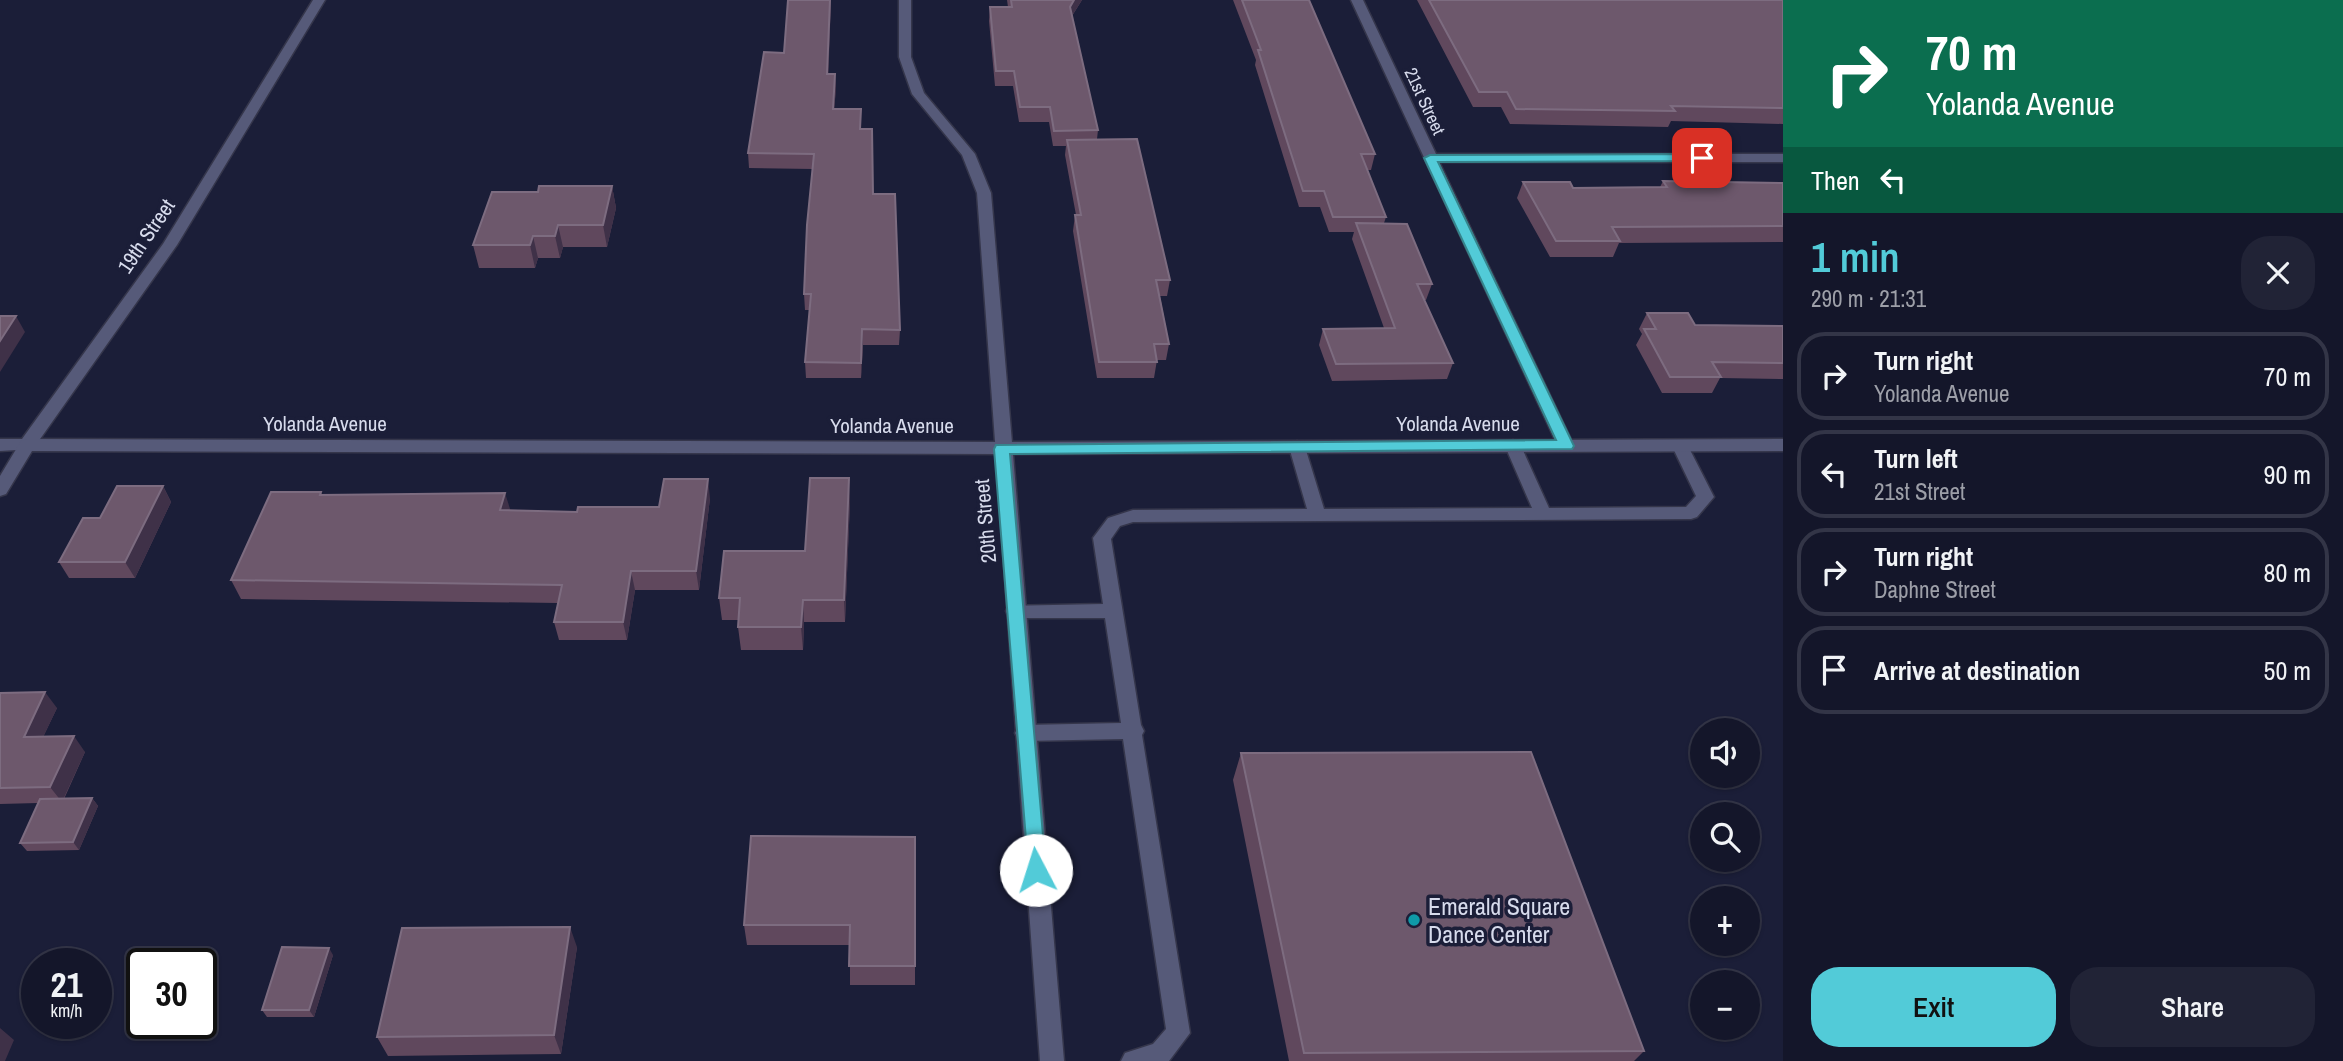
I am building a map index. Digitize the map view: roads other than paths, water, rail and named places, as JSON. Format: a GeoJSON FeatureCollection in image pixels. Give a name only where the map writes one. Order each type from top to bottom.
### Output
{"type":"FeatureCollection","features":[{"type":"Feature","properties":{"kind":"street","name":"19th Street"},"geometry":{"type":"LineString","coordinates":[[0,490],[27,445],[170,245],[319,0]]}},
{"type":"Feature","properties":{"kind":"street","name":"20th Street"},"geometry":{"type":"LineString","coordinates":[[905,0],[905,57],[918,94],[968,154],[984,193],[1052,1061]]}},
{"type":"Feature","properties":{"kind":"street","name":"21st Street"},"geometry":{"type":"LineString","coordinates":[[1357,0],[1566,446]]}},
{"type":"Feature","properties":{"kind":"street"},"geometry":{"type":"LineString","coordinates":[[1430,158],[1783,158]]}},
{"type":"Feature","properties":{"kind":"street","name":"Yolanda Avenue"},"geometry":{"type":"LineString","coordinates":[[0,445],[1002,449],[1783,445]]}},
{"type":"Feature","properties":{"kind":"street"},"geometry":{"type":"LineString","coordinates":[[1513,446],[1543,514]]}},
{"type":"Feature","properties":{"kind":"street"},"geometry":{"type":"LineString","coordinates":[[1133,1061],[1160,1054],[1178,1032],[1134,731],[1102,538],[1114,523],[1133,516],[1691,513],[1705,497],[1680,446]]}},
{"type":"Feature","properties":{"kind":"street"},"geometry":{"type":"LineString","coordinates":[[1297,447],[1318,516]]}},
{"type":"Feature","properties":{"kind":"street"},"geometry":{"type":"LineString","coordinates":[[1015,611],[1113,611]]}},
{"type":"Feature","properties":{"kind":"street"},"geometry":{"type":"LineString","coordinates":[[1025,733],[1134,731]]}},
{"type":"Feature","properties":{"kind":"place","name":"Emerald Square Dance Center"},"geometry":{"type":"Point","coordinates":[1414,920]}}]}
